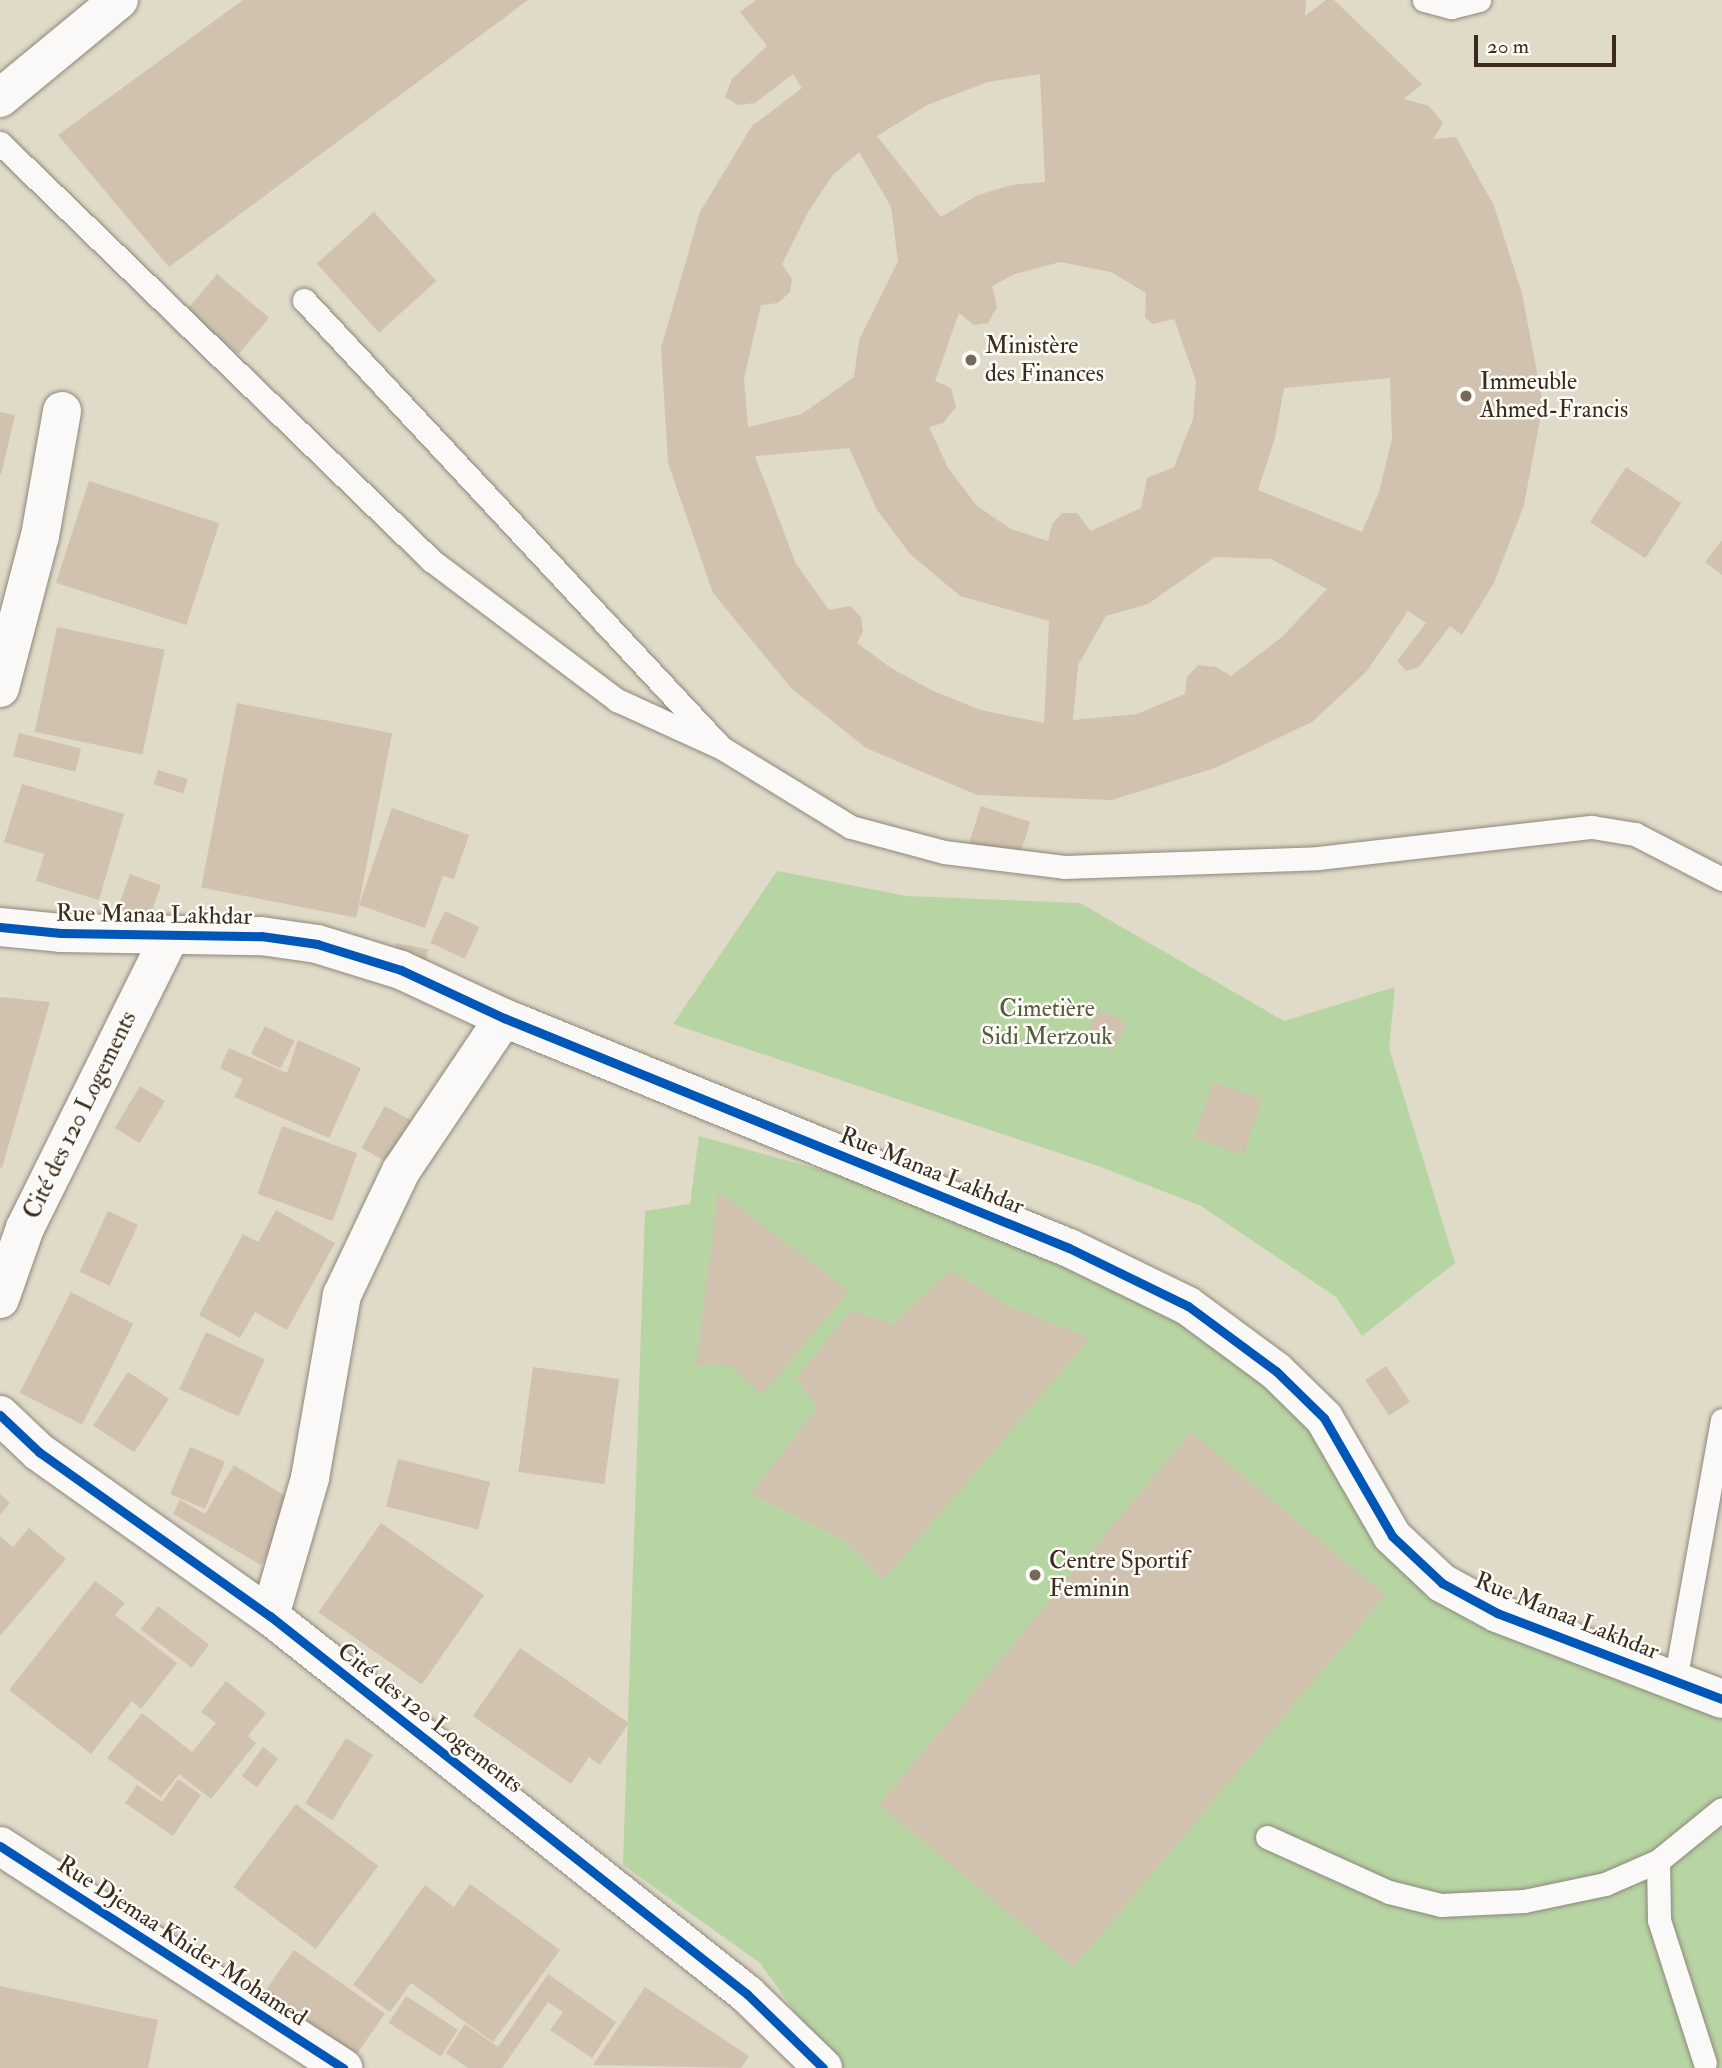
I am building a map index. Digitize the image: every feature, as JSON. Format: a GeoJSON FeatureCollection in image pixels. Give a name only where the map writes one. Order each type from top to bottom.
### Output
{"type":"FeatureCollection","features":[{"type":"Feature","properties":{"kind":"street"},"geometry":{"type":"LineString","coordinates":[[0,97],[119,0]]}},
{"type":"Feature","properties":{"kind":"street"},"geometry":{"type":"LineString","coordinates":[[0,688],[40,536],[62,411]]}},
{"type":"Feature","properties":{"kind":"street","name":"Rue Manaa Lakhdar"},"geometry":{"type":"LineString","coordinates":[[0,927],[170,936],[261,936],[317,943],[401,970],[504,1018],[1069,1248],[1188,1307],[1276,1371],[1324,1418],[1392,1536],[1442,1583],[1497,1613],[1722,1699]]}},
{"type":"Feature","properties":{"kind":"street","name":"Cité des 120 Logements"},"geometry":{"type":"LineString","coordinates":[[0,1299],[13,1225],[170,936]]}},
{"type":"Feature","properties":{"kind":"street"},"geometry":{"type":"LineString","coordinates":[[270,1616],[310,1478],[342,1295],[401,1171],[504,1018]]}},
{"type":"Feature","properties":{"kind":"street","name":"Cité des 120 Logements"},"geometry":{"type":"LineString","coordinates":[[0,1415],[40,1452],[270,1616],[747,1994],[822,2068]]}},
{"type":"Feature","properties":{"kind":"street","name":"Rue Djemaa Khider Mohamed"},"geometry":{"type":"LineString","coordinates":[[0,1846],[343,2068]]}},
{"type":"Feature","properties":{"kind":"lane"},"geometry":{"type":"LineString","coordinates":[[1424,0],[1451,7],[1479,0]]}},
{"type":"Feature","properties":{"kind":"lane"},"geometry":{"type":"LineString","coordinates":[[0,144],[431,560],[617,700],[722,748],[851,827],[944,852],[1064,867],[1318,858],[1592,827],[1634,834],[1722,878]]}},
{"type":"Feature","properties":{"kind":"lane"},"geometry":{"type":"LineString","coordinates":[[304,300],[722,748]]}},
{"type":"Feature","properties":{"kind":"lane"},"geometry":{"type":"LineString","coordinates":[[1675,1681],[1722,1420]]}},
{"type":"Feature","properties":{"kind":"lane"},"geometry":{"type":"LineString","coordinates":[[1267,1837],[1389,1892],[1441,1905],[1524,1901],[1605,1884],[1658,1861],[1722,1810]]}},
{"type":"Feature","properties":{"kind":"lane"},"geometry":{"type":"LineString","coordinates":[[1658,1861],[1659,1920],[1705,2063]]}},
{"type":"Feature","properties":{"kind":"green space","name":"Cimetière Sidi Merzouk"},"geometry":{"type":"Polygon","coordinates":[[[777,871],[907,896],[1080,903],[1284,1021],[1395,987],[1389,1048],[1455,1263],[1362,1336],[1336,1297],[1201,1206],[1101,1167],[673,1024],[777,871]]]}},
{"type":"Feature","properties":{"kind":"green space","name":"Centre Sportif Feminin"},"geometry":{"type":"Polygon","coordinates":[[[699,1136],[1057,1236],[1272,1358],[1463,1604],[1722,1701],[1722,2068],[835,2068],[760,1963],[623,1865],[645,1211],[690,1204],[699,1136]]]}},
{"type":"Feature","properties":{"kind":"building"},"geometry":{"type":"Polygon","coordinates":[[[243,0],[528,0],[169,267],[58,135],[243,0]]]}},
{"type":"Feature","properties":{"kind":"building","name":"Immeuble Ahmed-Francis"},"geometry":{"type":"Polygon","coordinates":[[[756,0],[1306,0],[1305,16],[1326,0],[1334,0],[1422,84],[1404,99],[1429,106],[1443,123],[1433,139],[1456,137],[1494,206],[1522,293],[1543,404],[1524,505],[1494,583],[1462,635],[1450,626],[1419,667],[1406,671],[1397,661],[1426,623],[1408,611],[1367,671],[1312,722],[1215,768],[1112,800],[977,795],[866,748],[791,688],[713,593],[668,463],[661,348],[700,212],[752,126],[802,88],[793,74],[755,103],[738,105],[725,97],[732,79],[767,46],[740,12],[756,0]],[[1040,74],[988,82],[927,105],[877,136],[941,217],[978,195],[1011,185],[1045,182],[1040,74]],[[859,152],[832,176],[808,212],[782,264],[792,279],[790,292],[778,303],[761,305],[744,378],[748,427],[802,414],[854,377],[859,340],[898,261],[891,207],[859,152]],[[1060,262],[1015,274],[992,286],[997,307],[988,323],[974,325],[959,313],[935,381],[951,388],[956,407],[943,423],[929,427],[948,468],[977,506],[1011,529],[1048,541],[1052,524],[1062,513],[1077,513],[1091,531],[1141,508],[1147,478],[1174,467],[1193,419],[1196,381],[1174,319],[1153,324],[1145,318],[1146,293],[1111,272],[1060,262]],[[1390,378],[1284,388],[1275,438],[1258,490],[1362,532],[1379,492],[1392,439],[1390,378]],[[849,448],[755,456],[796,564],[829,610],[850,606],[861,617],[863,631],[857,643],[891,668],[933,691],[981,710],[1044,723],[1049,621],[960,596],[910,554],[877,510],[849,448]],[[1215,557],[1148,604],[1106,616],[1078,665],[1073,720],[1137,714],[1185,694],[1187,677],[1198,665],[1216,667],[1231,676],[1282,637],[1327,589],[1271,559],[1215,557]]]}},
{"type":"Feature","properties":{"kind":"building"},"geometry":{"type":"Polygon","coordinates":[[[374,212],[436,281],[379,333],[317,264],[374,212]]]}},
{"type":"Feature","properties":{"kind":"building"},"geometry":{"type":"Polygon","coordinates":[[[217,274],[269,318],[238,354],[186,311],[217,274]]]}},
{"type":"Feature","properties":{"kind":"building"},"geometry":{"type":"Polygon","coordinates":[[[0,412],[15,415],[1,475],[0,475],[0,412]]]}},
{"type":"Feature","properties":{"kind":"building"},"geometry":{"type":"Polygon","coordinates":[[[1626,467],[1681,503],[1645,558],[1590,522],[1626,467]]]}},
{"type":"Feature","properties":{"kind":"building"},"geometry":{"type":"Polygon","coordinates":[[[89,481],[219,523],[186,625],[56,583],[89,481]]]}},
{"type":"Feature","properties":{"kind":"building"},"geometry":{"type":"Polygon","coordinates":[[[1722,540],[1722,575],[1705,562],[1722,540]]]}},
{"type":"Feature","properties":{"kind":"building"},"geometry":{"type":"Polygon","coordinates":[[[57,627],[165,650],[142,755],[35,732],[57,627]]]}},
{"type":"Feature","properties":{"kind":"building"},"geometry":{"type":"Polygon","coordinates":[[[237,703],[392,733],[356,918],[201,888],[237,703]]]}},
{"type":"Feature","properties":{"kind":"building"},"geometry":{"type":"Polygon","coordinates":[[[19,733],[81,748],[75,772],[13,756],[19,733]]]}},
{"type":"Feature","properties":{"kind":"building"},"geometry":{"type":"Polygon","coordinates":[[[158,770],[188,779],[183,793],[154,784],[158,770]]]}},
{"type":"Feature","properties":{"kind":"building"},"geometry":{"type":"Polygon","coordinates":[[[22,784],[124,814],[99,900],[36,881],[44,854],[4,842],[22,784]]]}},
{"type":"Feature","properties":{"kind":"building"},"geometry":{"type":"Polygon","coordinates":[[[981,806],[1030,822],[1018,861],[968,845],[981,806]]]}},
{"type":"Feature","properties":{"kind":"building"},"geometry":{"type":"Polygon","coordinates":[[[392,808],[469,835],[454,879],[443,876],[425,928],[359,905],[392,808]]]}},
{"type":"Feature","properties":{"kind":"building"},"geometry":{"type":"Polygon","coordinates":[[[130,874],[161,885],[148,921],[117,910],[130,874]]]}},
{"type":"Feature","properties":{"kind":"building"},"geometry":{"type":"Polygon","coordinates":[[[445,911],[479,927],[465,959],[430,943],[445,911]]]}},
{"type":"Feature","properties":{"kind":"building"},"geometry":{"type":"Polygon","coordinates":[[[396,943],[428,949],[424,973],[391,967],[396,943]]]}},
{"type":"Feature","properties":{"kind":"building"},"geometry":{"type":"Polygon","coordinates":[[[0,997],[50,1002],[2,1168],[0,1167],[0,997]]]}},
{"type":"Feature","properties":{"kind":"building"},"geometry":{"type":"Polygon","coordinates":[[[1100,1009],[1127,1024],[1113,1049],[1086,1034],[1100,1009]]]}},
{"type":"Feature","properties":{"kind":"building"},"geometry":{"type":"Polygon","coordinates":[[[265,1026],[294,1041],[280,1069],[251,1054],[265,1026]]]}},
{"type":"Feature","properties":{"kind":"building"},"geometry":{"type":"Polygon","coordinates":[[[298,1040],[361,1068],[329,1138],[234,1097],[243,1079],[220,1068],[229,1048],[287,1073],[298,1040]]]}},
{"type":"Feature","properties":{"kind":"building"},"geometry":{"type":"Polygon","coordinates":[[[1213,1082],[1262,1099],[1243,1155],[1194,1138],[1213,1082]]]}},
{"type":"Feature","properties":{"kind":"building"},"geometry":{"type":"Polygon","coordinates":[[[140,1086],[165,1101],[140,1143],[115,1128],[140,1086]]]}},
{"type":"Feature","properties":{"kind":"building"},"geometry":{"type":"Polygon","coordinates":[[[385,1106],[428,1130],[405,1172],[362,1148],[385,1106]]]}},
{"type":"Feature","properties":{"kind":"building"},"geometry":{"type":"Polygon","coordinates":[[[282,1126],[357,1153],[333,1221],[257,1194],[282,1126]]]}},
{"type":"Feature","properties":{"kind":"building"},"geometry":{"type":"Polygon","coordinates":[[[718,1191],[849,1291],[762,1395],[731,1366],[696,1365],[718,1191]]]}},
{"type":"Feature","properties":{"kind":"building"},"geometry":{"type":"Polygon","coordinates":[[[276,1210],[335,1243],[287,1330],[255,1312],[240,1338],[199,1315],[243,1234],[258,1242],[276,1210]]]}},
{"type":"Feature","properties":{"kind":"building"},"geometry":{"type":"Polygon","coordinates":[[[108,1211],[138,1225],[110,1286],[80,1272],[108,1211]]]}},
{"type":"Feature","properties":{"kind":"building"},"geometry":{"type":"Polygon","coordinates":[[[950,1270],[1009,1306],[1090,1338],[883,1580],[844,1540],[750,1494],[818,1407],[796,1378],[851,1311],[893,1324],[950,1270]]]}},
{"type":"Feature","properties":{"kind":"building"},"geometry":{"type":"Polygon","coordinates":[[[71,1292],[133,1324],[82,1424],[20,1393],[71,1292]]]}},
{"type":"Feature","properties":{"kind":"building"},"geometry":{"type":"Polygon","coordinates":[[[206,1332],[265,1359],[238,1417],[179,1389],[206,1332]]]}},
{"type":"Feature","properties":{"kind":"building"},"geometry":{"type":"Polygon","coordinates":[[[1386,1366],[1410,1402],[1389,1416],[1365,1380],[1386,1366]]]}},
{"type":"Feature","properties":{"kind":"building"},"geometry":{"type":"Polygon","coordinates":[[[533,1367],[619,1379],[604,1484],[518,1472],[533,1367]]]}},
{"type":"Feature","properties":{"kind":"building"},"geometry":{"type":"Polygon","coordinates":[[[128,1372],[169,1399],[134,1452],[93,1426],[128,1372]]]}},
{"type":"Feature","properties":{"kind":"building"},"geometry":{"type":"Polygon","coordinates":[[[1191,1432],[1386,1595],[1073,1968],[879,1804],[1191,1432]]]}},
{"type":"Feature","properties":{"kind":"building"},"geometry":{"type":"Polygon","coordinates":[[[190,1447],[225,1462],[205,1509],[170,1494],[190,1447]]]}},
{"type":"Feature","properties":{"kind":"building"},"geometry":{"type":"Polygon","coordinates":[[[398,1459],[490,1482],[478,1530],[386,1507],[398,1459]]]}},
{"type":"Feature","properties":{"kind":"building"},"geometry":{"type":"Polygon","coordinates":[[[234,1465],[297,1503],[261,1565],[173,1514],[180,1500],[205,1514],[234,1465]]]}},
{"type":"Feature","properties":{"kind":"building"},"geometry":{"type":"Polygon","coordinates":[[[0,1494],[10,1503],[0,1515],[0,1494]]]}},
{"type":"Feature","properties":{"kind":"building"},"geometry":{"type":"Polygon","coordinates":[[[381,1523],[484,1595],[422,1685],[318,1612],[381,1523]]]}},
{"type":"Feature","properties":{"kind":"building"},"geometry":{"type":"Polygon","coordinates":[[[29,1528],[66,1559],[0,1636],[0,1536],[13,1547],[29,1528]]]}},
{"type":"Feature","properties":{"kind":"building"},"geometry":{"type":"Polygon","coordinates":[[[95,1581],[125,1603],[115,1615],[177,1663],[141,1709],[132,1701],[91,1754],[9,1690],[95,1581]]]}},
{"type":"Feature","properties":{"kind":"building"},"geometry":{"type":"Polygon","coordinates":[[[158,1606],[209,1645],[192,1668],[141,1629],[158,1606]]]}},
{"type":"Feature","properties":{"kind":"building"},"geometry":{"type":"Polygon","coordinates":[[[520,1648],[629,1723],[600,1765],[589,1757],[571,1784],[473,1716],[520,1648]]]}},
{"type":"Feature","properties":{"kind":"building"},"geometry":{"type":"Polygon","coordinates":[[[226,1681],[266,1713],[248,1736],[256,1743],[211,1799],[179,1774],[161,1797],[107,1758],[142,1713],[192,1752],[216,1723],[201,1712],[226,1681]]]}},
{"type":"Feature","properties":{"kind":"building"},"geometry":{"type":"Polygon","coordinates":[[[346,1738],[373,1755],[332,1820],[305,1803],[346,1738]]]}},
{"type":"Feature","properties":{"kind":"building"},"geometry":{"type":"Polygon","coordinates":[[[263,1747],[278,1758],[257,1787],[242,1776],[263,1747]]]}},
{"type":"Feature","properties":{"kind":"building"},"geometry":{"type":"Polygon","coordinates":[[[178,1779],[201,1795],[173,1836],[125,1803],[137,1785],[162,1802],[178,1779]]]}},
{"type":"Feature","properties":{"kind":"building"},"geometry":{"type":"Polygon","coordinates":[[[296,1804],[378,1866],[316,1949],[233,1887],[296,1804]]]}},
{"type":"Feature","properties":{"kind":"building"},"geometry":{"type":"Polygon","coordinates":[[[470,1884],[560,1950],[493,2042],[411,1983],[390,2012],[353,1985],[425,1885],[454,1907],[470,1884]]]}},
{"type":"Feature","properties":{"kind":"building"},"geometry":{"type":"Polygon","coordinates":[[[294,1950],[385,2014],[355,2057],[264,1993],[294,1950]]]}},
{"type":"Feature","properties":{"kind":"building"},"geometry":{"type":"Polygon","coordinates":[[[548,1974],[616,2022],[592,2058],[550,2030],[563,2012],[548,2002],[502,2068],[468,2068],[446,2053],[465,2024],[498,2047],[548,1974]]]}},
{"type":"Feature","properties":{"kind":"building"},"geometry":{"type":"Polygon","coordinates":[[[0,1986],[158,2020],[148,2068],[0,2068],[0,1986]]]}},
{"type":"Feature","properties":{"kind":"building"},"geometry":{"type":"Polygon","coordinates":[[[645,1987],[749,2056],[741,2068],[593,2065],[645,1987]]]}},
{"type":"Feature","properties":{"kind":"building"},"geometry":{"type":"Polygon","coordinates":[[[406,1996],[458,2030],[441,2057],[389,2023],[406,1996]]]}},
{"type":"Feature","properties":{"kind":"cycle path"},"geometry":{"type":"LineString","coordinates":[[0,927],[61,933],[261,936],[317,944],[401,970],[504,1018],[1069,1248],[1188,1306],[1276,1371],[1324,1418],[1392,1536],[1442,1583],[1497,1613],[1722,1699]]}},
{"type":"Feature","properties":{"kind":"cycle path"},"geometry":{"type":"LineString","coordinates":[[0,1415],[39,1452],[270,1616],[747,1994],[823,2068]]}},
{"type":"Feature","properties":{"kind":"cycle path"},"geometry":{"type":"LineString","coordinates":[[0,1846],[343,2068]]}},
{"type":"Feature","properties":{"kind":"place","name":"Ministère des Finances"},"geometry":{"type":"Point","coordinates":[971,360]}},
{"type":"Feature","properties":{"kind":"place","name":"Immeuble Ahmed-Francis"},"geometry":{"type":"Point","coordinates":[1466,396]}},
{"type":"Feature","properties":{"kind":"place","name":"Centre Sportif Feminin"},"geometry":{"type":"Point","coordinates":[1035,1575]}}]}
